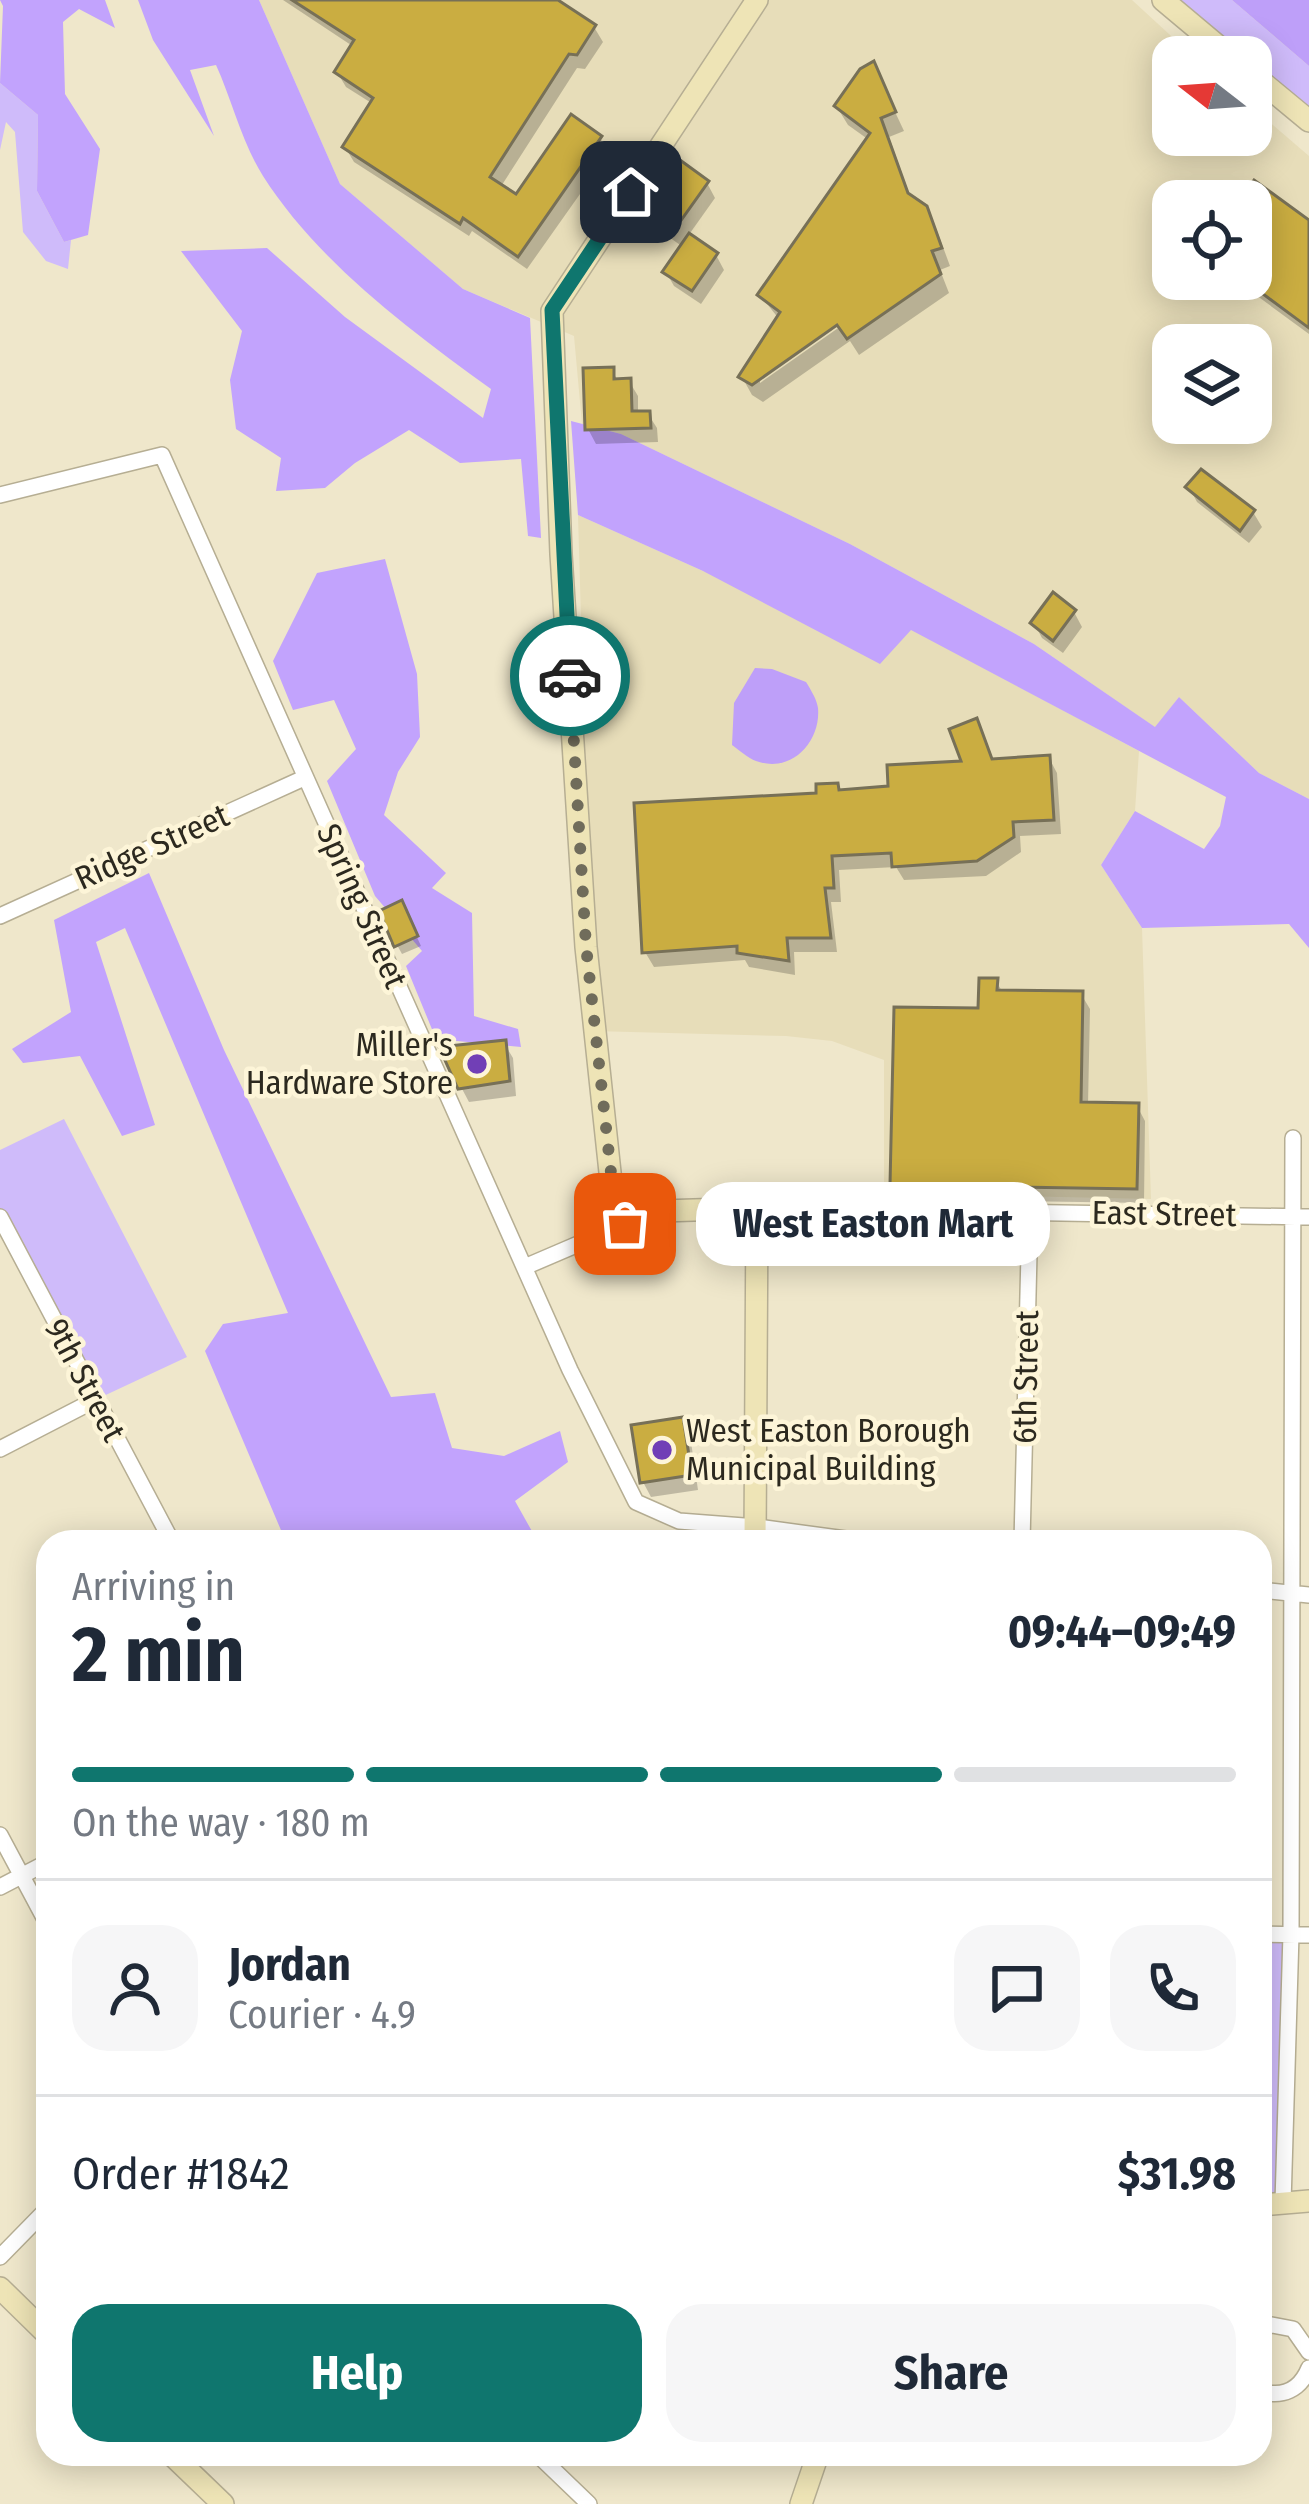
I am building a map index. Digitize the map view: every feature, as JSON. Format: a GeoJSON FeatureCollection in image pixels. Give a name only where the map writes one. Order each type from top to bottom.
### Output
{"type":"FeatureCollection","features":[{"type":"Feature","properties":{"kind":"street"},"geometry":{"type":"LineString","coordinates":[[625,1224],[613,1191],[586,946],[560,537],[552,310],[758,0]]}},
{"type":"Feature","properties":{"kind":"street"},"geometry":{"type":"LineString","coordinates":[[1163,0],[1207,36]]}},
{"type":"Feature","properties":{"kind":"street"},"geometry":{"type":"LineString","coordinates":[[1272,90],[1309,121]]}},
{"type":"Feature","properties":{"kind":"street","name":"Spring Street"},"geometry":{"type":"LineString","coordinates":[[0,494],[162,455],[593,1418],[635,1502],[679,1521],[732,1530]]}},
{"type":"Feature","properties":{"kind":"street","name":"Ridge Street"},"geometry":{"type":"LineString","coordinates":[[0,916],[304,778]]}},
{"type":"Feature","properties":{"kind":"street"},"geometry":{"type":"LineString","coordinates":[[1272,2190],[1291,1934],[1301,1594],[1301,1217],[1293,1138]]}},
{"type":"Feature","properties":{"kind":"street"},"geometry":{"type":"LineString","coordinates":[[756,1530],[757,1208]]}},
{"type":"Feature","properties":{"kind":"street","name":"East Street"},"geometry":{"type":"LineString","coordinates":[[526,1266],[662,1210],[1301,1217]]}},
{"type":"Feature","properties":{"kind":"street","name":"6th Street"},"geometry":{"type":"LineString","coordinates":[[1022,1530],[1030,1212]]}},
{"type":"Feature","properties":{"kind":"street","name":"9th Street"},"geometry":{"type":"LineString","coordinates":[[0,1217],[165,1530]]}},
{"type":"Feature","properties":{"kind":"street"},"geometry":{"type":"LineString","coordinates":[[0,1449],[95,1400]]}},
{"type":"Feature","properties":{"kind":"street"},"geometry":{"type":"LineString","coordinates":[[0,1835],[36,1902]]}},
{"type":"Feature","properties":{"kind":"street"},"geometry":{"type":"LineString","coordinates":[[0,1886],[36,1868]]}},
{"type":"Feature","properties":{"kind":"street"},"geometry":{"type":"LineString","coordinates":[[1272,1934],[1309,1935]]}},
{"type":"Feature","properties":{"kind":"street"},"geometry":{"type":"LineString","coordinates":[[1272,2204],[1309,2201]]}},
{"type":"Feature","properties":{"kind":"street"},"geometry":{"type":"LineString","coordinates":[[0,2257],[36,2221]]}},
{"type":"Feature","properties":{"kind":"street"},"geometry":{"type":"LineString","coordinates":[[0,2288],[36,2323]]}},
{"type":"Feature","properties":{"kind":"street"},"geometry":{"type":"LineString","coordinates":[[1272,2325],[1293,2329],[1309,2352]]}},
{"type":"Feature","properties":{"kind":"street"},"geometry":{"type":"LineString","coordinates":[[1272,2391],[1286,2392],[1308,2375]]}},
{"type":"Feature","properties":{"kind":"street"},"geometry":{"type":"LineString","coordinates":[[183,2466],[223,2504]]}},
{"type":"Feature","properties":{"kind":"street"},"geometry":{"type":"LineString","coordinates":[[549,2466],[589,2504]]}},
{"type":"Feature","properties":{"kind":"street"},"geometry":{"type":"LineString","coordinates":[[801,2504],[814,2466]]}},
{"type":"Feature","properties":{"kind":"shaded area"},"geometry":{"type":"Polygon","coordinates":[[[0,0],[105,0],[115,28],[79,9],[63,22],[65,94],[100,149],[88,235],[64,242],[37,191],[38,115],[0,83],[0,0]]]}},
{"type":"Feature","properties":{"kind":"shaded area"},"geometry":{"type":"Polygon","coordinates":[[[138,0],[259,0],[340,184],[463,289],[530,318],[541,538],[528,536],[521,459],[460,463],[409,430],[325,488],[276,491],[281,458],[236,429],[230,380],[242,331],[181,251],[267,248],[345,317],[483,418],[491,389],[397,318],[310,237],[263,176],[216,65],[190,70],[214,136],[153,40],[138,0]]]}},
{"type":"Feature","properties":{"kind":"shaded area"},"geometry":{"type":"Polygon","coordinates":[[[259,0],[1132,0],[1171,36],[1152,36],[1152,156],[1272,156],[1272,124],[1309,156],[1309,799],[1259,773],[1179,697],[1156,728],[1034,644],[850,544],[621,434],[582,424],[574,336],[463,289],[340,184],[259,0]]]}},
{"type":"Feature","properties":{"kind":"shaded area"},"geometry":{"type":"Polygon","coordinates":[[[1163,0],[1232,0],[1309,66],[1309,121],[1272,90],[1272,36],[1206,36],[1163,0]]]}},
{"type":"Feature","properties":{"kind":"shaded area"},"geometry":{"type":"Polygon","coordinates":[[[1232,0],[1309,0],[1309,66],[1232,0]]]}},
{"type":"Feature","properties":{"kind":"shaded area"},"geometry":{"type":"Polygon","coordinates":[[[0,83],[38,115],[37,191],[64,242],[71,240],[68,269],[46,261],[23,232],[15,132],[6,122],[0,150],[0,83]]]}},
{"type":"Feature","properties":{"kind":"shaded area"},"geometry":{"type":"Polygon","coordinates":[[[571,421],[621,434],[850,544],[1034,644],[1155,727],[1179,697],[1259,773],[1309,799],[1309,948],[1289,924],[1142,928],[1101,865],[1135,811],[1204,849],[1220,826],[1226,797],[911,630],[880,664],[703,571],[578,515],[571,421]]]}},
{"type":"Feature","properties":{"kind":"shaded area"},"geometry":{"type":"Polygon","coordinates":[[[578,515],[703,571],[911,629],[1139,751],[1135,811],[1101,865],[1142,928],[1151,1199],[884,1193],[884,1060],[832,1041],[786,1036],[593,1031],[578,515]]]}},
{"type":"Feature","properties":{"kind":"shaded area"},"geometry":{"type":"Polygon","coordinates":[[[385,559],[417,674],[420,737],[398,772],[384,815],[446,873],[432,888],[472,913],[474,1016],[518,1029],[521,1047],[436,1039],[406,966],[422,951],[375,896],[327,781],[356,749],[334,700],[293,710],[273,661],[317,573],[385,559]]]}},
{"type":"Feature","properties":{"kind":"shaded area"},"geometry":{"type":"Polygon","coordinates":[[[755,668],[806,682],[817,705],[818,721],[809,743],[781,763],[756,761],[732,745],[734,703],[755,668]]]}},
{"type":"Feature","properties":{"kind":"shaded area"},"geometry":{"type":"Polygon","coordinates":[[[149,873],[224,1050],[391,1397],[435,1393],[452,1448],[504,1456],[560,1431],[568,1462],[515,1501],[531,1530],[281,1530],[205,1351],[223,1324],[288,1313],[125,928],[96,942],[155,1125],[122,1136],[80,1056],[23,1063],[12,1049],[71,1012],[54,920],[149,873]]]}},
{"type":"Feature","properties":{"kind":"shaded area"},"geometry":{"type":"Polygon","coordinates":[[[64,1119],[187,1357],[95,1400],[0,1217],[0,1150],[64,1119]]]}},
{"type":"Feature","properties":{"kind":"shaded area"},"geometry":{"type":"Polygon","coordinates":[[[1272,1934],[1291,1934],[1283,2203],[1272,2204],[1272,1934]]]}},
{"type":"Feature","properties":{"kind":"building"},"geometry":{"type":"Polygon","coordinates":[[[292,0],[558,0],[596,25],[577,55],[569,54],[490,177],[516,194],[571,114],[602,136],[518,257],[463,218],[460,224],[342,147],[373,98],[334,72],[354,40],[292,0]]]}},
{"type":"Feature","properties":{"kind":"building"},"geometry":{"type":"Polygon","coordinates":[[[874,61],[896,112],[881,118],[908,193],[927,206],[942,248],[932,251],[941,274],[847,339],[837,325],[752,385],[738,377],[780,312],[757,295],[870,133],[834,106],[860,69],[874,61]]]}},
{"type":"Feature","properties":{"kind":"building"},"geometry":{"type":"Polygon","coordinates":[[[680,160],[709,181],[672,233],[647,215],[654,205],[650,202],[680,160]]]}},
{"type":"Feature","properties":{"kind":"building"},"geometry":{"type":"Polygon","coordinates":[[[1272,193],[1309,220],[1309,328],[1271,300],[1272,193]]]}},
{"type":"Feature","properties":{"kind":"building"},"geometry":{"type":"Polygon","coordinates":[[[689,233],[718,253],[692,291],[662,272],[689,233]]]}},
{"type":"Feature","properties":{"kind":"building"},"geometry":{"type":"Polygon","coordinates":[[[614,367],[614,379],[631,378],[632,411],[650,411],[651,428],[585,430],[583,368],[614,367]]]}},
{"type":"Feature","properties":{"kind":"building"},"geometry":{"type":"Polygon","coordinates":[[[1201,469],[1255,510],[1240,531],[1185,487],[1201,469]]]}},
{"type":"Feature","properties":{"kind":"building"},"geometry":{"type":"Polygon","coordinates":[[[1053,592],[1076,610],[1053,641],[1030,623],[1053,592]]]}},
{"type":"Feature","properties":{"kind":"building"},"geometry":{"type":"Polygon","coordinates":[[[977,718],[992,759],[1050,755],[1054,820],[1013,822],[1014,837],[977,861],[892,867],[891,853],[832,856],[834,888],[825,888],[831,938],[787,938],[789,961],[737,953],[737,946],[642,953],[634,803],[816,793],[816,784],[838,783],[839,790],[888,786],[887,765],[961,761],[949,729],[977,718]]]}},
{"type":"Feature","properties":{"kind":"building"},"geometry":{"type":"Polygon","coordinates":[[[402,900],[418,936],[394,947],[379,911],[402,900]]]}},
{"type":"Feature","properties":{"kind":"building"},"geometry":{"type":"Polygon","coordinates":[[[979,978],[998,978],[997,990],[1083,991],[1081,1102],[1139,1103],[1137,1189],[890,1185],[894,1007],[978,1008],[979,978]]]}},
{"type":"Feature","properties":{"kind":"building","name":"Miller's Hardware Store"},"geometry":{"type":"Polygon","coordinates":[[[506,1040],[510,1081],[458,1089],[439,1047],[506,1040]]]}},
{"type":"Feature","properties":{"kind":"building","name":"West Easton Borough Municipal Building"},"geometry":{"type":"Polygon","coordinates":[[[683,1417],[692,1475],[640,1483],[631,1425],[683,1417]]]}},
{"type":"Feature","properties":{"kind":"way so far"},"geometry":{"type":"LineString","coordinates":[[570,676],[586,946],[613,1191],[625,1224]]}},
{"type":"Feature","properties":{"kind":"place","name":"Miller's Hardware Store"},"geometry":{"type":"Point","coordinates":[477,1064]}},
{"type":"Feature","properties":{"kind":"place","name":"West Easton Mart"},"geometry":{"type":"Point","coordinates":[625,1224]}},
{"type":"Feature","properties":{"kind":"place","name":"West Easton Borough Municipal Building"},"geometry":{"type":"Point","coordinates":[662,1450]}},
{"type":"Feature","properties":{"kind":"route"},"geometry":{"type":"LineString","coordinates":[[570,676],[552,310],[631,192]]}}]}
